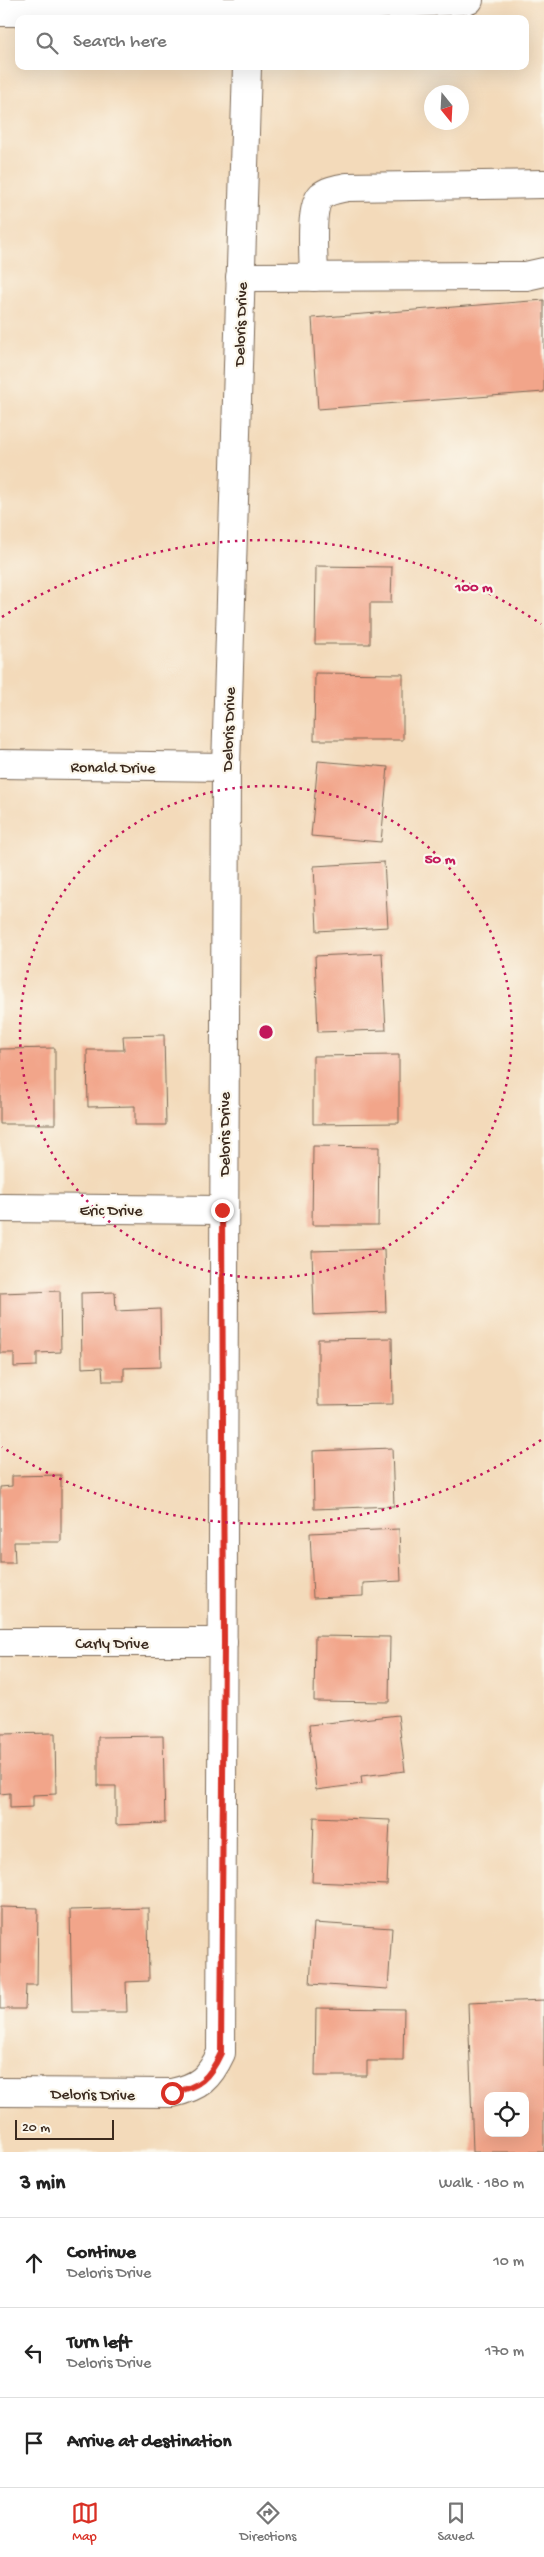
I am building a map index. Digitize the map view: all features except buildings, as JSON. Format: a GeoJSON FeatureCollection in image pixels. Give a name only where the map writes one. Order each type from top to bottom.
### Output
{"type":"FeatureCollection","features":[{"type":"Feature","properties":{"kind":"street"},"geometry":{"type":"LineString","coordinates":[[0,12],[248,15],[469,0]]}},
{"type":"Feature","properties":{"kind":"street","name":"Deloris Drive"},"geometry":{"type":"LineString","coordinates":[[0,2092],[172,2093],[191,2089],[204,2080],[214,2069],[221,2053],[224,1642],[222,1210],[226,767],[247,70]]}},
{"type":"Feature","properties":{"kind":"street"},"geometry":{"type":"LineString","coordinates":[[314,277],[314,211],[320,197],[332,190],[347,187],[544,184]]}},
{"type":"Feature","properties":{"kind":"street"},"geometry":{"type":"LineString","coordinates":[[240,277],[526,276],[544,272]]}},
{"type":"Feature","properties":{"kind":"street","name":"Ronald Drive"},"geometry":{"type":"LineString","coordinates":[[0,764],[226,767]]}},
{"type":"Feature","properties":{"kind":"street","name":"Eric Drive"},"geometry":{"type":"LineString","coordinates":[[0,1208],[222,1210]]}},
{"type":"Feature","properties":{"kind":"street","name":"Carly Drive"},"geometry":{"type":"LineString","coordinates":[[0,1642],[224,1642]]}},
{"type":"Feature","properties":{"kind":"route"},"geometry":{"type":"LineString","coordinates":[[172,2093],[191,2089],[204,2080],[214,2069],[221,2053],[224,1642],[222,1210]]}}]}
